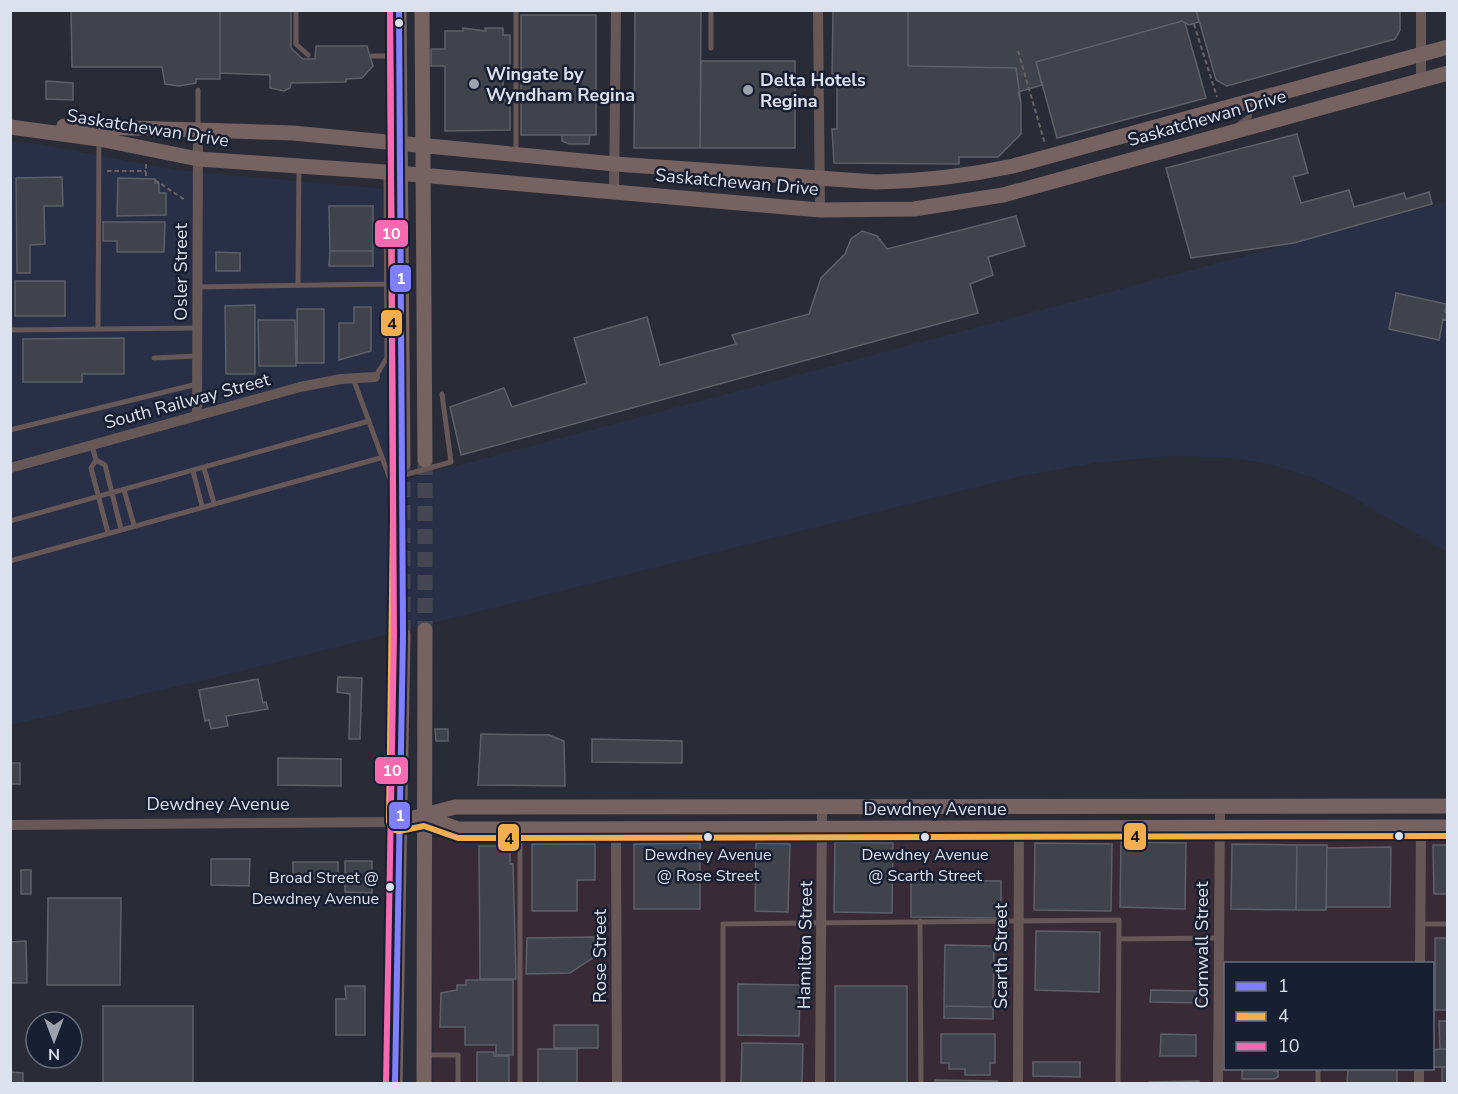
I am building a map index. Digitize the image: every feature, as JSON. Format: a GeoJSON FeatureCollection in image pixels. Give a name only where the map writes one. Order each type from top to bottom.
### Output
{"type":"FeatureCollection","features":[{"type":"Feature","properties":{"kind":"main road"},"geometry":{"type":"LineString","coordinates":[[399,10],[399,144],[392,172],[403,464]]}},
{"type":"Feature","properties":{"kind":"main road"},"geometry":{"type":"LineString","coordinates":[[422,10],[425,460]]}},
{"type":"Feature","properties":{"kind":"main road","name":"Saskatchewan Drive"},"geometry":{"type":"LineString","coordinates":[[10,126],[293,133],[615,164],[876,182],[950,178],[1048,156],[1421,52],[1448,47]]}},
{"type":"Feature","properties":{"kind":"main road","name":"Saskatchewan Drive"},"geometry":{"type":"LineString","coordinates":[[10,126],[99,139],[198,159],[392,172],[820,210],[914,209],[976,201],[1448,73]]}},
{"type":"Feature","properties":{"kind":"main road"},"geometry":{"type":"LineString","coordinates":[[424,1083],[425,630]]}},
{"type":"Feature","properties":{"kind":"main road"},"geometry":{"type":"LineString","coordinates":[[395,1083],[403,635]]}},
{"type":"Feature","properties":{"kind":"main road","name":"Dewdney Avenue"},"geometry":{"type":"LineString","coordinates":[[398,822],[455,807],[1448,807]]}},
{"type":"Feature","properties":{"kind":"main road","name":"Dewdney Avenue"},"geometry":{"type":"LineString","coordinates":[[424,817],[458,829],[1448,827]]}},
{"type":"Feature","properties":{"kind":"street"},"geometry":{"type":"LineString","coordinates":[[614,192],[615,10]]}},
{"type":"Feature","properties":{"kind":"street"},"geometry":{"type":"LineString","coordinates":[[818,10],[820,210]]}},
{"type":"Feature","properties":{"kind":"street"},"geometry":{"type":"LineString","coordinates":[[1421,10],[1421,79]]}},
{"type":"Feature","properties":{"kind":"street","name":"Osler Street"},"geometry":{"type":"LineString","coordinates":[[197,416],[198,129]]}},
{"type":"Feature","properties":{"kind":"street","name":"South Railway Street"},"geometry":{"type":"LineString","coordinates":[[10,468],[300,387],[353,378],[375,377]]}},
{"type":"Feature","properties":{"kind":"street","name":"Hamilton Street"},"geometry":{"type":"LineString","coordinates":[[820,1083],[822,807]]}},
{"type":"Feature","properties":{"kind":"street","name":"Cornwall Street"},"geometry":{"type":"LineString","coordinates":[[1218,1083],[1222,966],[1219,938],[1220,807]]}},
{"type":"Feature","properties":{"kind":"street","name":"Dewdney Avenue"},"geometry":{"type":"LineString","coordinates":[[10,825],[398,822]]}},
{"type":"Feature","properties":{"kind":"street"},"geometry":{"type":"LineString","coordinates":[[1420,962],[1421,827]]}},
{"type":"Feature","properties":{"kind":"street","name":"Scarth Street"},"geometry":{"type":"LineString","coordinates":[[1018,1083],[1019,828]]}},
{"type":"Feature","properties":{"kind":"street","name":"Rose Street"},"geometry":{"type":"LineString","coordinates":[[616,829],[616,1083]]}},
{"type":"Feature","properties":{"kind":"lane"},"geometry":{"type":"LineString","coordinates":[[296,10],[296,44],[308,55]]}},
{"type":"Feature","properties":{"kind":"lane"},"geometry":{"type":"LineString","coordinates":[[516,10],[516,154]]}},
{"type":"Feature","properties":{"kind":"lane"},"geometry":{"type":"LineString","coordinates":[[711,10],[711,48]]}},
{"type":"Feature","properties":{"kind":"lane"},"geometry":{"type":"LineString","coordinates":[[372,56],[399,56]]}},
{"type":"Feature","properties":{"kind":"lane"},"geometry":{"type":"LineString","coordinates":[[198,90],[198,129]]}},
{"type":"Feature","properties":{"kind":"lane"},"geometry":{"type":"LineString","coordinates":[[1224,134],[1249,117],[1253,111],[1253,99]]}},
{"type":"Feature","properties":{"kind":"lane"},"geometry":{"type":"LineString","coordinates":[[98,329],[99,139]]}},
{"type":"Feature","properties":{"kind":"lane"},"geometry":{"type":"LineString","coordinates":[[298,285],[299,166]]}},
{"type":"Feature","properties":{"kind":"lane"},"geometry":{"type":"LineString","coordinates":[[375,377],[387,358],[387,284],[392,172]]}},
{"type":"Feature","properties":{"kind":"lane"},"geometry":{"type":"LineString","coordinates":[[197,287],[387,284]]}},
{"type":"Feature","properties":{"kind":"lane"},"geometry":{"type":"LineString","coordinates":[[10,330],[197,328]]}},
{"type":"Feature","properties":{"kind":"lane"},"geometry":{"type":"LineString","coordinates":[[154,358],[197,356]]}},
{"type":"Feature","properties":{"kind":"lane"},"geometry":{"type":"LineString","coordinates":[[353,378],[380,458],[390,479],[451,462],[442,394]]}},
{"type":"Feature","properties":{"kind":"lane"},"geometry":{"type":"LineString","coordinates":[[10,430],[197,384]]}},
{"type":"Feature","properties":{"kind":"lane"},"geometry":{"type":"LineString","coordinates":[[10,521],[369,421]]}},
{"type":"Feature","properties":{"kind":"lane"},"geometry":{"type":"LineString","coordinates":[[91,445],[96,460],[105,465],[121,529]]}},
{"type":"Feature","properties":{"kind":"lane"},"geometry":{"type":"LineString","coordinates":[[10,561],[380,458]]}},
{"type":"Feature","properties":{"kind":"lane"},"geometry":{"type":"LineString","coordinates":[[96,460],[91,468],[108,533]]}},
{"type":"Feature","properties":{"kind":"lane"},"geometry":{"type":"LineString","coordinates":[[204,468],[214,503]]}},
{"type":"Feature","properties":{"kind":"lane"},"geometry":{"type":"LineString","coordinates":[[193,471],[202,506]]}},
{"type":"Feature","properties":{"kind":"lane"},"geometry":{"type":"LineString","coordinates":[[124,490],[134,525]]}},
{"type":"Feature","properties":{"kind":"lane"},"geometry":{"type":"LineString","coordinates":[[520,829],[520,1083]]}},
{"type":"Feature","properties":{"kind":"lane"},"geometry":{"type":"LineString","coordinates":[[723,1083],[723,924],[1119,920],[1118,1083]]}},
{"type":"Feature","properties":{"kind":"lane"},"geometry":{"type":"LineString","coordinates":[[920,921],[921,1083]]}},
{"type":"Feature","properties":{"kind":"lane"},"geometry":{"type":"LineString","coordinates":[[1421,924],[1448,924]]}},
{"type":"Feature","properties":{"kind":"lane"},"geometry":{"type":"LineString","coordinates":[[1119,939],[1219,938]]}},
{"type":"Feature","properties":{"kind":"lane"},"geometry":{"type":"LineString","coordinates":[[424,1055],[458,1055],[458,1083]]}},
{"type":"Feature","properties":{"kind":"path"},"geometry":{"type":"LineString","coordinates":[[1194,24],[1221,108]]}},
{"type":"Feature","properties":{"kind":"path"},"geometry":{"type":"LineString","coordinates":[[1018,51],[1048,156]]}},
{"type":"Feature","properties":{"kind":"path"},"geometry":{"type":"LineString","coordinates":[[99,171],[146,171]]}},
{"type":"Feature","properties":{"kind":"path"},"geometry":{"type":"LineString","coordinates":[[155,180],[198,208]]}},
{"type":"Feature","properties":{"kind":"shaded area"},"geometry":{"type":"Polygon","coordinates":[[[10,142],[26,142],[176,170],[385,189],[388,484],[1447,202],[1447,552],[1345,493],[1305,475],[1268,464],[1234,458],[1171,456],[1095,463],[1017,477],[217,677],[11,725],[10,142]]]}},
{"type":"Feature","properties":{"kind":"shaded area"},"geometry":{"type":"Polygon","coordinates":[[[516,832],[1447,835],[1447,1083],[434,1083],[431,838],[516,838],[516,832]]]}},
{"type":"Feature","properties":{"kind":"building"},"geometry":{"type":"Polygon","coordinates":[[[71,10],[220,10],[220,79],[196,79],[196,83],[179,86],[165,84],[162,67],[72,67],[71,10]]]}},
{"type":"Feature","properties":{"kind":"building"},"geometry":{"type":"Polygon","coordinates":[[[220,10],[291,10],[291,48],[303,59],[315,59],[316,46],[367,46],[373,66],[362,78],[346,79],[346,82],[291,83],[290,88],[284,91],[270,88],[270,75],[220,73],[220,10]]]}},
{"type":"Feature","properties":{"kind":"building"},"geometry":{"type":"Polygon","coordinates":[[[833,10],[1196,10],[1199,22],[1189,25],[1182,21],[1036,62],[1042,85],[1018,92],[1021,103],[1021,134],[998,157],[959,157],[959,164],[834,163],[832,129],[837,129],[837,80],[832,79],[833,10]]]}},
{"type":"Feature","properties":{"kind":"building"},"geometry":{"type":"Polygon","coordinates":[[[833,10],[908,10],[908,66],[1016,68],[1021,103],[1021,134],[998,157],[959,157],[959,164],[834,163],[832,129],[837,129],[837,80],[832,79],[833,10]]]}},
{"type":"Feature","properties":{"kind":"building"},"geometry":{"type":"Polygon","coordinates":[[[1196,10],[1400,10],[1400,30],[1395,39],[1227,86],[1216,80],[1196,10]]]}},
{"type":"Feature","properties":{"kind":"building"},"geometry":{"type":"Polygon","coordinates":[[[635,11],[701,11],[700,148],[634,148],[635,11]]]}},
{"type":"Feature","properties":{"kind":"building"},"geometry":{"type":"Polygon","coordinates":[[[521,15],[596,15],[596,135],[521,135],[521,15]]]}},
{"type":"Feature","properties":{"kind":"building"},"geometry":{"type":"Polygon","coordinates":[[[1182,21],[1185,23],[1206,98],[1057,138],[1036,62],[1182,21]]]}},
{"type":"Feature","properties":{"kind":"building","name":"Wingate by Wyndham Regina"},"geometry":{"type":"Polygon","coordinates":[[[463,28],[486,31],[485,28],[503,28],[503,35],[510,35],[510,67],[503,67],[503,100],[510,100],[510,130],[445,131],[445,66],[431,66],[431,49],[445,49],[445,31],[463,31],[463,28]]]}},
{"type":"Feature","properties":{"kind":"building","name":"Delta Hotels Regina"},"geometry":{"type":"Polygon","coordinates":[[[701,61],[795,61],[795,148],[700,148],[701,61]]]}},
{"type":"Feature","properties":{"kind":"building"},"geometry":{"type":"Polygon","coordinates":[[[46,81],[73,83],[73,100],[46,99],[46,81]]]}},
{"type":"Feature","properties":{"kind":"building"},"geometry":{"type":"Polygon","coordinates":[[[1297,134],[1308,173],[1293,177],[1301,203],[1349,190],[1354,207],[1404,193],[1406,199],[1429,192],[1432,204],[1294,243],[1191,258],[1166,168],[1297,134]]]}},
{"type":"Feature","properties":{"kind":"building"},"geometry":{"type":"Polygon","coordinates":[[[562,135],[590,135],[589,144],[569,144],[562,141],[562,135]]]}},
{"type":"Feature","properties":{"kind":"building"},"geometry":{"type":"Polygon","coordinates":[[[62,177],[63,206],[44,206],[45,244],[30,245],[30,273],[17,273],[16,178],[62,177]]]}},
{"type":"Feature","properties":{"kind":"building"},"geometry":{"type":"Polygon","coordinates":[[[118,178],[155,179],[155,183],[159,183],[159,193],[166,193],[166,215],[117,216],[118,178]]]}},
{"type":"Feature","properties":{"kind":"building"},"geometry":{"type":"Polygon","coordinates":[[[329,206],[373,206],[373,251],[330,251],[329,206]]]}},
{"type":"Feature","properties":{"kind":"building"},"geometry":{"type":"Polygon","coordinates":[[[1016,216],[1025,246],[988,257],[993,275],[970,284],[978,313],[461,455],[450,407],[504,388],[512,407],[587,383],[574,338],[647,317],[660,365],[736,344],[732,335],[809,314],[821,278],[845,254],[851,239],[862,231],[877,236],[887,249],[1016,216]]]}},
{"type":"Feature","properties":{"kind":"building"},"geometry":{"type":"Polygon","coordinates":[[[103,222],[165,222],[164,252],[117,252],[117,241],[103,241],[103,222]]]}},
{"type":"Feature","properties":{"kind":"building"},"geometry":{"type":"Polygon","coordinates":[[[330,251],[373,251],[373,266],[329,266],[330,251]]]}},
{"type":"Feature","properties":{"kind":"building"},"geometry":{"type":"Polygon","coordinates":[[[216,252],[240,253],[240,271],[216,271],[216,252]]]}},
{"type":"Feature","properties":{"kind":"building"},"geometry":{"type":"Polygon","coordinates":[[[15,281],[65,281],[65,316],[15,316],[15,281]]]}},
{"type":"Feature","properties":{"kind":"building"},"geometry":{"type":"Polygon","coordinates":[[[1396,293],[1446,304],[1446,320],[1443,319],[1439,340],[1389,329],[1396,293]]]}},
{"type":"Feature","properties":{"kind":"building"},"geometry":{"type":"Polygon","coordinates":[[[255,305],[255,374],[226,374],[225,306],[255,305]]]}},
{"type":"Feature","properties":{"kind":"building"},"geometry":{"type":"Polygon","coordinates":[[[354,307],[371,307],[371,351],[339,360],[339,323],[354,323],[354,307]]]}},
{"type":"Feature","properties":{"kind":"building"},"geometry":{"type":"Polygon","coordinates":[[[297,309],[324,309],[324,363],[297,363],[297,309]]]}},
{"type":"Feature","properties":{"kind":"building"},"geometry":{"type":"Polygon","coordinates":[[[258,320],[295,320],[296,366],[259,366],[258,320]]]}},
{"type":"Feature","properties":{"kind":"building"},"geometry":{"type":"Polygon","coordinates":[[[124,338],[124,374],[82,374],[82,382],[23,382],[23,339],[124,338]]]}},
{"type":"Feature","properties":{"kind":"building"},"geometry":{"type":"Polygon","coordinates":[[[338,677],[362,678],[360,739],[349,739],[350,694],[337,692],[338,677]]]}},
{"type":"Feature","properties":{"kind":"building"},"geometry":{"type":"Polygon","coordinates":[[[258,679],[263,703],[266,702],[268,709],[226,716],[228,726],[211,729],[209,720],[205,721],[199,690],[258,679]]]}},
{"type":"Feature","properties":{"kind":"building"},"geometry":{"type":"Polygon","coordinates":[[[435,729],[448,729],[448,741],[436,741],[435,729]]]}},
{"type":"Feature","properties":{"kind":"building"},"geometry":{"type":"Polygon","coordinates":[[[481,734],[549,735],[564,741],[565,786],[478,785],[481,734]]]}},
{"type":"Feature","properties":{"kind":"building"},"geometry":{"type":"Polygon","coordinates":[[[592,739],[682,741],[682,763],[592,762],[592,739]]]}},
{"type":"Feature","properties":{"kind":"building"},"geometry":{"type":"Polygon","coordinates":[[[278,758],[341,759],[341,786],[278,785],[278,758]]]}},
{"type":"Feature","properties":{"kind":"building"},"geometry":{"type":"Polygon","coordinates":[[[10,763],[20,763],[20,784],[10,784],[10,763]]]}},
{"type":"Feature","properties":{"kind":"building"},"geometry":{"type":"Polygon","coordinates":[[[835,842],[893,843],[892,913],[834,912],[835,842]]]}},
{"type":"Feature","properties":{"kind":"building"},"geometry":{"type":"Polygon","coordinates":[[[1121,842],[1186,843],[1185,909],[1120,907],[1121,842]]]}},
{"type":"Feature","properties":{"kind":"building"},"geometry":{"type":"Polygon","coordinates":[[[700,843],[700,909],[634,909],[634,844],[700,843]]]}},
{"type":"Feature","properties":{"kind":"building"},"geometry":{"type":"Polygon","coordinates":[[[756,843],[790,844],[788,912],[755,911],[756,843]]]}},
{"type":"Feature","properties":{"kind":"building"},"geometry":{"type":"Polygon","coordinates":[[[1035,843],[1112,844],[1111,911],[1034,910],[1035,843]]]}},
{"type":"Feature","properties":{"kind":"building"},"geometry":{"type":"Polygon","coordinates":[[[532,844],[595,844],[595,880],[577,880],[577,911],[532,911],[532,844]]]}},
{"type":"Feature","properties":{"kind":"building"},"geometry":{"type":"Polygon","coordinates":[[[1232,844],[1297,845],[1296,910],[1231,909],[1232,844]]]}},
{"type":"Feature","properties":{"kind":"building"},"geometry":{"type":"Polygon","coordinates":[[[1297,845],[1327,845],[1326,910],[1296,910],[1297,845]]]}},
{"type":"Feature","properties":{"kind":"building"},"geometry":{"type":"Polygon","coordinates":[[[1433,845],[1448,845],[1448,894],[1434,894],[1433,845]]]}},
{"type":"Feature","properties":{"kind":"building"},"geometry":{"type":"Polygon","coordinates":[[[479,846],[510,846],[510,864],[513,864],[516,979],[480,979],[479,846]]]}},
{"type":"Feature","properties":{"kind":"building"},"geometry":{"type":"Polygon","coordinates":[[[1391,847],[1390,907],[1326,907],[1327,848],[1391,847]]]}},
{"type":"Feature","properties":{"kind":"building"},"geometry":{"type":"Polygon","coordinates":[[[211,859],[250,859],[249,886],[211,885],[211,859]]]}},
{"type":"Feature","properties":{"kind":"building"},"geometry":{"type":"Polygon","coordinates":[[[345,861],[372,861],[372,893],[345,892],[345,861]]]}},
{"type":"Feature","properties":{"kind":"building"},"geometry":{"type":"Polygon","coordinates":[[[293,862],[338,862],[338,879],[293,879],[293,862]]]}},
{"type":"Feature","properties":{"kind":"building"},"geometry":{"type":"Polygon","coordinates":[[[21,870],[31,870],[31,894],[21,894],[21,870]]]}},
{"type":"Feature","properties":{"kind":"building"},"geometry":{"type":"Polygon","coordinates":[[[911,880],[1001,881],[1001,918],[911,917],[911,880]]]}},
{"type":"Feature","properties":{"kind":"building"},"geometry":{"type":"Polygon","coordinates":[[[48,898],[121,898],[120,985],[47,985],[48,898]]]}},
{"type":"Feature","properties":{"kind":"building"},"geometry":{"type":"Polygon","coordinates":[[[1036,931],[1100,932],[1099,992],[1035,990],[1036,931]]]}},
{"type":"Feature","properties":{"kind":"building"},"geometry":{"type":"Polygon","coordinates":[[[594,937],[594,957],[570,973],[526,974],[527,938],[594,937]]]}},
{"type":"Feature","properties":{"kind":"building"},"geometry":{"type":"Polygon","coordinates":[[[1435,938],[1448,938],[1448,1010],[1435,1010],[1435,938]]]}},
{"type":"Feature","properties":{"kind":"building"},"geometry":{"type":"Polygon","coordinates":[[[26,941],[27,983],[10,983],[10,942],[26,941]]]}},
{"type":"Feature","properties":{"kind":"building"},"geometry":{"type":"Polygon","coordinates":[[[945,945],[994,946],[993,1007],[944,1006],[945,945]]]}},
{"type":"Feature","properties":{"kind":"building"},"geometry":{"type":"Polygon","coordinates":[[[466,980],[513,980],[513,1055],[496,1055],[496,1045],[465,1045],[465,1027],[440,1027],[441,993],[457,990],[457,985],[466,985],[466,980]]]}},
{"type":"Feature","properties":{"kind":"building"},"geometry":{"type":"Polygon","coordinates":[[[738,984],[800,985],[799,1036],[738,1035],[738,984]]]}},
{"type":"Feature","properties":{"kind":"building"},"geometry":{"type":"Polygon","coordinates":[[[345,986],[365,986],[365,1035],[336,1035],[336,999],[346,999],[345,986]]]}},
{"type":"Feature","properties":{"kind":"building"},"geometry":{"type":"Polygon","coordinates":[[[835,986],[907,986],[907,1084],[835,1084],[835,986]]]}},
{"type":"Feature","properties":{"kind":"building"},"geometry":{"type":"Polygon","coordinates":[[[1151,990],[1200,991],[1200,1003],[1150,1002],[1151,990]]]}},
{"type":"Feature","properties":{"kind":"building"},"geometry":{"type":"Polygon","coordinates":[[[103,1006],[193,1006],[193,1084],[103,1084],[103,1006]]]}},
{"type":"Feature","properties":{"kind":"building"},"geometry":{"type":"Polygon","coordinates":[[[944,1006],[993,1007],[993,1019],[944,1018],[944,1006]]]}},
{"type":"Feature","properties":{"kind":"building"},"geometry":{"type":"Polygon","coordinates":[[[1439,1021],[1448,1021],[1448,1049],[1440,1049],[1439,1021]]]}},
{"type":"Feature","properties":{"kind":"building"},"geometry":{"type":"Polygon","coordinates":[[[554,1025],[598,1025],[598,1048],[554,1048],[554,1025]]]}},
{"type":"Feature","properties":{"kind":"building"},"geometry":{"type":"Polygon","coordinates":[[[941,1034],[995,1034],[995,1063],[990,1063],[990,1075],[965,1075],[965,1069],[949,1069],[949,1063],[941,1063],[941,1034]]]}},
{"type":"Feature","properties":{"kind":"building"},"geometry":{"type":"Polygon","coordinates":[[[1161,1034],[1196,1035],[1196,1056],[1160,1056],[1161,1034]]]}},
{"type":"Feature","properties":{"kind":"building"},"geometry":{"type":"Polygon","coordinates":[[[742,1043],[803,1044],[802,1084],[741,1084],[742,1043]]]}},
{"type":"Feature","properties":{"kind":"building"},"geometry":{"type":"Polygon","coordinates":[[[538,1049],[577,1049],[577,1084],[538,1084],[538,1049]]]}},
{"type":"Feature","properties":{"kind":"building"},"geometry":{"type":"Polygon","coordinates":[[[1448,1049],[1448,1067],[1434,1067],[1434,1050],[1448,1049]]]}},
{"type":"Feature","properties":{"kind":"building"},"geometry":{"type":"Polygon","coordinates":[[[477,1052],[494,1052],[494,1056],[509,1056],[509,1084],[477,1084],[477,1052]]]}},
{"type":"Feature","properties":{"kind":"building"},"geometry":{"type":"Polygon","coordinates":[[[1033,1062],[1080,1062],[1080,1077],[1033,1076],[1033,1062]]]}},
{"type":"Feature","properties":{"kind":"building"},"geometry":{"type":"Polygon","coordinates":[[[1442,1067],[1448,1067],[1448,1084],[1442,1084],[1442,1067]]]}},
{"type":"Feature","properties":{"kind":"building"},"geometry":{"type":"Polygon","coordinates":[[[1242,1070],[1278,1071],[1278,1077],[1274,1079],[1242,1079],[1242,1070]]]}},
{"type":"Feature","properties":{"kind":"building"},"geometry":{"type":"Polygon","coordinates":[[[1348,1070],[1397,1070],[1397,1084],[1347,1084],[1348,1070]]]}},
{"type":"Feature","properties":{"kind":"building"},"geometry":{"type":"Polygon","coordinates":[[[10,1072],[23,1073],[23,1084],[10,1084],[10,1072]]]}},
{"type":"Feature","properties":{"kind":"building"},"geometry":{"type":"Polygon","coordinates":[[[935,1080],[997,1081],[997,1084],[935,1084],[935,1080]]]}},
{"type":"Feature","properties":{"kind":"building"},"geometry":{"type":"Polygon","coordinates":[[[1199,1081],[1199,1084],[1149,1084],[1149,1082],[1199,1081]]]}},
{"type":"Feature","properties":{"kind":"tunnel"},"geometry":{"type":"LineString","coordinates":[[425,460],[425,630]]}},
{"type":"Feature","properties":{"kind":"tunnel"},"geometry":{"type":"LineString","coordinates":[[403,464],[403,635]]}},
{"type":"Feature","properties":{"kind":"transit line","name":"4"},"geometry":{"type":"LineString","coordinates":[[390,10],[393,518],[389,822],[392,829],[399,831],[424,826],[458,838],[1448,836]]}},
{"type":"Feature","properties":{"kind":"transit line","name":"10"},"geometry":{"type":"LineString","coordinates":[[386,1084],[394,635],[390,10]]}},
{"type":"Feature","properties":{"kind":"transit line","name":"1"},"geometry":{"type":"LineString","coordinates":[[395,1084],[403,635],[399,10]]}},
{"type":"Feature","properties":{"kind":"place","name":"Wingate by Wyndham Regina"},"geometry":{"type":"Point","coordinates":[474,84]}},
{"type":"Feature","properties":{"kind":"place","name":"Delta Hotels Regina"},"geometry":{"type":"Point","coordinates":[748,90]}},
{"type":"Feature","properties":{"kind":"place","name":"Dewdney Avenue @ Rose Street"},"geometry":{"type":"Point","coordinates":[708,837]}},
{"type":"Feature","properties":{"kind":"place","name":"Dewdney Avenue @ Scarth Street"},"geometry":{"type":"Point","coordinates":[925,837]}},
{"type":"Feature","properties":{"kind":"place","name":"Broad Street @ Dewdney Avenue"},"geometry":{"type":"Point","coordinates":[390,887]}}]}
